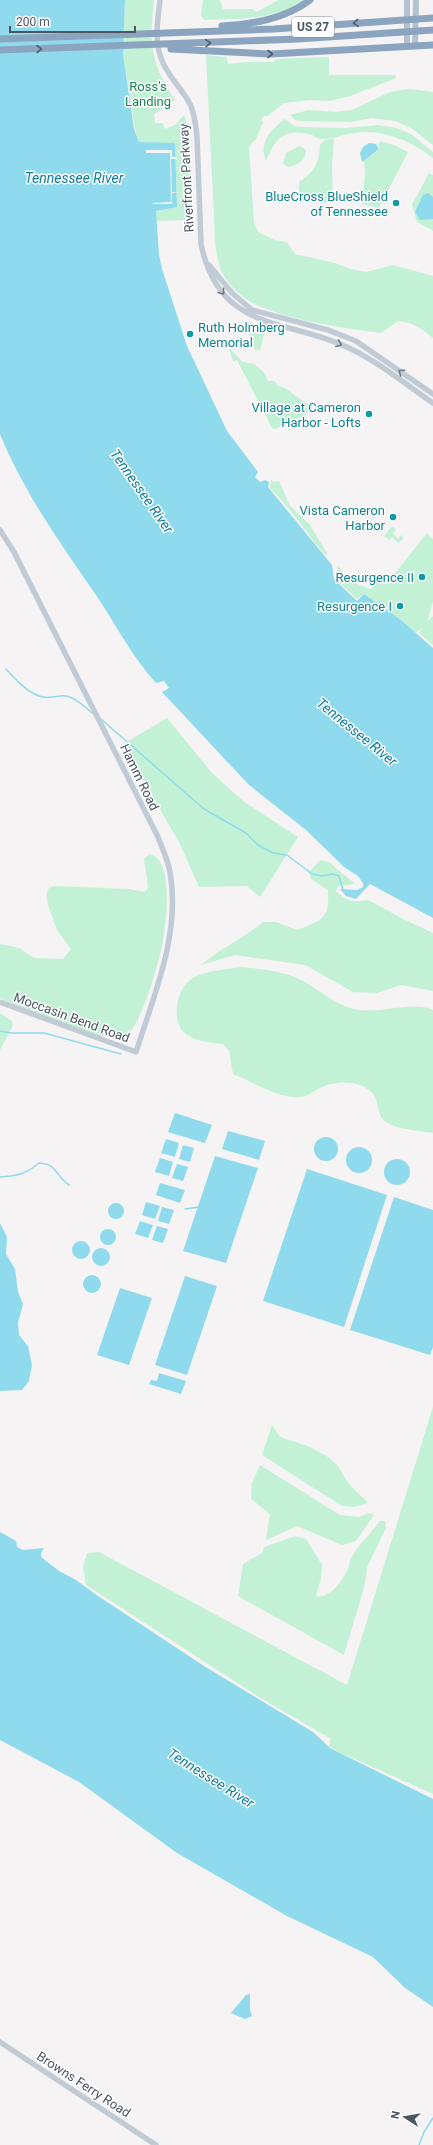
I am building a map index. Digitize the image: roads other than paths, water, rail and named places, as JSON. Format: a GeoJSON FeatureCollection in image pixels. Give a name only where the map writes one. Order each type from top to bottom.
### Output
{"type":"FeatureCollection","features":[{"type":"Feature","properties":{"kind":"highway"},"geometry":{"type":"LineString","coordinates":[[0,39],[141,34],[231,28],[270,19],[309,1]]}},
{"type":"Feature","properties":{"kind":"highway","name":"US 27"},"geometry":{"type":"LineString","coordinates":[[231,28],[280,29],[432,18]]}},
{"type":"Feature","properties":{"kind":"highway","name":"US 27"},"geometry":{"type":"LineString","coordinates":[[0,50],[233,42],[431,30]]}},
{"type":"Feature","properties":{"kind":"highway"},"geometry":{"type":"LineString","coordinates":[[141,46],[231,53],[282,54],[433,45]]}},
{"type":"Feature","properties":{"kind":"main road","name":"Riverfront Parkway"},"geometry":{"type":"LineString","coordinates":[[160,0],[157,26],[160,57],[170,78],[190,104],[195,122],[198,137],[201,244],[204,258],[211,274],[222,292],[236,307],[263,322],[323,338],[356,351],[433,404]]}},
{"type":"Feature","properties":{"kind":"main road"},"geometry":{"type":"LineString","coordinates":[[407,0],[407,46]]}},
{"type":"Feature","properties":{"kind":"main road"},"geometry":{"type":"LineString","coordinates":[[415,46],[416,0]]}},
{"type":"Feature","properties":{"kind":"main road","name":"Riverfront Parkway"},"geometry":{"type":"LineString","coordinates":[[201,244],[210,266],[220,280],[240,302],[252,310],[328,330],[356,341],[433,394]]}},
{"type":"Feature","properties":{"kind":"main road","name":"Hamm Road"},"geometry":{"type":"LineString","coordinates":[[0,530],[14,552],[158,837],[170,871],[172,913],[167,950],[136,1052]]}},
{"type":"Feature","properties":{"kind":"main road","name":"Moccasin Bend Road"},"geometry":{"type":"LineString","coordinates":[[0,1002],[136,1052]]}},
{"type":"Feature","properties":{"kind":"main road","name":"Browns Ferry Road"},"geometry":{"type":"LineString","coordinates":[[0,2042],[156,2145]]}},
{"type":"Feature","properties":{"kind":"water","name":"Tennessee River"},"geometry":{"type":"Polygon","coordinates":[[[0,0],[125,0],[123,54],[134,129],[139,142],[175,143],[177,207],[156,211],[159,255],[162,269],[187,346],[227,431],[258,472],[255,477],[260,482],[265,480],[269,482],[268,487],[332,565],[334,579],[357,601],[364,594],[401,620],[433,648],[433,918],[370,884],[356,899],[346,896],[340,889],[357,890],[363,887],[363,883],[358,876],[344,867],[306,830],[249,785],[162,692],[169,688],[164,681],[156,683],[140,664],[46,520],[10,456],[0,434],[0,0]]]}},
{"type":"Feature","properties":{"kind":"water"},"geometry":{"type":"Polygon","coordinates":[[[369,143],[376,144],[379,149],[362,162],[360,153],[363,147],[369,143]]]}},
{"type":"Feature","properties":{"kind":"water"},"geometry":{"type":"Polygon","coordinates":[[[428,193],[433,197],[433,219],[420,220],[415,212],[423,195],[428,193]]]}},
{"type":"Feature","properties":{"kind":"water"},"geometry":{"type":"Polygon","coordinates":[[[175,1113],[212,1125],[205,1143],[168,1132],[175,1113]]]}},
{"type":"Feature","properties":{"kind":"water"},"geometry":{"type":"Polygon","coordinates":[[[228,1131],[265,1141],[259,1160],[222,1149],[228,1131]]]}},
{"type":"Feature","properties":{"kind":"water"},"geometry":{"type":"Polygon","coordinates":[[[321,1137],[331,1137],[338,1144],[338,1154],[331,1161],[321,1161],[314,1154],[314,1144],[321,1137]]]}},
{"type":"Feature","properties":{"kind":"water"},"geometry":{"type":"Polygon","coordinates":[[[166,1139],[179,1143],[175,1157],[161,1153],[166,1139]]]}},
{"type":"Feature","properties":{"kind":"water"},"geometry":{"type":"Polygon","coordinates":[[[183,1145],[194,1148],[190,1162],[179,1159],[183,1145]]]}},
{"type":"Feature","properties":{"kind":"water"},"geometry":{"type":"Polygon","coordinates":[[[359,1147],[368,1151],[372,1160],[368,1169],[359,1173],[350,1169],[346,1160],[350,1151],[359,1147]]]}},
{"type":"Feature","properties":{"kind":"water"},"geometry":{"type":"Polygon","coordinates":[[[215,1156],[258,1168],[226,1263],[183,1251],[215,1156]]]}},
{"type":"Feature","properties":{"kind":"water"},"geometry":{"type":"Polygon","coordinates":[[[160,1158],[173,1162],[169,1176],[155,1172],[160,1158]]]}},
{"type":"Feature","properties":{"kind":"water"},"geometry":{"type":"Polygon","coordinates":[[[397,1159],[406,1163],[410,1172],[406,1181],[397,1185],[388,1181],[384,1172],[388,1163],[397,1159]]]}},
{"type":"Feature","properties":{"kind":"water"},"geometry":{"type":"Polygon","coordinates":[[[177,1164],[188,1167],[183,1181],[172,1178],[177,1164]]]}},
{"type":"Feature","properties":{"kind":"water"},"geometry":{"type":"Polygon","coordinates":[[[307,1169],[387,1195],[344,1327],[263,1301],[307,1169]]]}},
{"type":"Feature","properties":{"kind":"water"},"geometry":{"type":"Polygon","coordinates":[[[160,1183],[185,1190],[180,1203],[156,1195],[160,1183]]]}},
{"type":"Feature","properties":{"kind":"water"},"geometry":{"type":"Polygon","coordinates":[[[394,1197],[433,1210],[433,1347],[430,1355],[350,1330],[394,1197]]]}},
{"type":"Feature","properties":{"kind":"water"},"geometry":{"type":"Polygon","coordinates":[[[146,1202],[160,1206],[155,1219],[142,1215],[146,1202]]]}},
{"type":"Feature","properties":{"kind":"water"},"geometry":{"type":"Polygon","coordinates":[[[116,1203],[123,1208],[124,1211],[119,1218],[116,1219],[109,1214],[108,1211],[113,1204],[116,1203]]]}},
{"type":"Feature","properties":{"kind":"water"},"geometry":{"type":"Polygon","coordinates":[[[162,1207],[174,1210],[169,1224],[158,1221],[162,1207]]]}},
{"type":"Feature","properties":{"kind":"water"},"geometry":{"type":"Polygon","coordinates":[[[140,1221],[153,1225],[148,1238],[135,1234],[140,1221]]]}},
{"type":"Feature","properties":{"kind":"water"},"geometry":{"type":"Polygon","coordinates":[[[0,1223],[7,1237],[6,1254],[15,1269],[18,1292],[23,1304],[18,1323],[19,1335],[28,1346],[32,1365],[29,1381],[22,1390],[0,1391],[0,1223]]]}},
{"type":"Feature","properties":{"kind":"water"},"geometry":{"type":"Polygon","coordinates":[[[157,1226],[168,1229],[163,1243],[152,1240],[157,1226]]]}},
{"type":"Feature","properties":{"kind":"water"},"geometry":{"type":"Polygon","coordinates":[[[108,1229],[115,1234],[116,1237],[111,1244],[108,1245],[101,1240],[100,1237],[105,1230],[108,1229]]]}},
{"type":"Feature","properties":{"kind":"water"},"geometry":{"type":"Polygon","coordinates":[[[81,1241],[87,1244],[90,1250],[87,1256],[81,1259],[75,1256],[72,1250],[75,1244],[81,1241]]]}},
{"type":"Feature","properties":{"kind":"water"},"geometry":{"type":"Polygon","coordinates":[[[101,1248],[107,1251],[110,1257],[107,1263],[101,1266],[95,1263],[92,1257],[95,1251],[101,1248]]]}},
{"type":"Feature","properties":{"kind":"water"},"geometry":{"type":"Polygon","coordinates":[[[92,1275],[98,1278],[101,1284],[98,1290],[92,1293],[86,1290],[83,1284],[86,1278],[92,1275]]]}},
{"type":"Feature","properties":{"kind":"water"},"geometry":{"type":"Polygon","coordinates":[[[185,1276],[217,1286],[187,1375],[155,1365],[185,1276]]]}},
{"type":"Feature","properties":{"kind":"water"},"geometry":{"type":"Polygon","coordinates":[[[120,1288],[152,1298],[129,1365],[97,1355],[120,1288]]]}},
{"type":"Feature","properties":{"kind":"water"},"geometry":{"type":"Polygon","coordinates":[[[159,1373],[186,1381],[181,1394],[149,1384],[151,1380],[157,1381],[159,1373]]]}},
{"type":"Feature","properties":{"kind":"water","name":"Tennessee River"},"geometry":{"type":"Polygon","coordinates":[[[0,1532],[16,1541],[17,1547],[23,1550],[44,1548],[41,1553],[41,1557],[59,1571],[76,1580],[204,1666],[313,1732],[330,1748],[433,1799],[433,2007],[405,1988],[373,1957],[287,1916],[177,1853],[79,1782],[0,1740],[0,1532]]]}},
{"type":"Feature","properties":{"kind":"water"},"geometry":{"type":"Polygon","coordinates":[[[250,1994],[250,2010],[252,2016],[245,2019],[231,2013],[246,1995],[250,1994]]]}},
{"type":"Feature","properties":{"kind":"waterway"},"geometry":{"type":"LineString","coordinates":[[6,669],[13,677],[34,694],[50,698],[60,696],[69,697],[78,701],[92,713]]}},
{"type":"Feature","properties":{"kind":"waterway"},"geometry":{"type":"LineString","coordinates":[[102,720],[204,809],[246,833],[258,845],[273,853],[287,855],[312,874],[322,876],[333,874],[339,876],[343,890]]}},
{"type":"Feature","properties":{"kind":"waterway"},"geometry":{"type":"LineString","coordinates":[[0,1031],[11,1033],[44,1033],[121,1054]]}},
{"type":"Feature","properties":{"kind":"waterway"},"geometry":{"type":"LineString","coordinates":[[0,1177],[21,1174],[30,1170],[39,1163],[53,1168],[64,1182],[69,1185]]}},
{"type":"Feature","properties":{"kind":"waterway"},"geometry":{"type":"LineString","coordinates":[[185,1209],[199,1207]]}},
{"type":"Feature","properties":{"kind":"waterway"},"geometry":{"type":"LineString","coordinates":[[419,2145],[424,2132],[433,2118]]}},
{"type":"Feature","properties":{"kind":"place","name":"BlueCross BlueShield of Tennessee"},"geometry":{"type":"Point","coordinates":[396,203]}},
{"type":"Feature","properties":{"kind":"place","name":"Ruth Holmberg Memorial"},"geometry":{"type":"Point","coordinates":[190,334]}},
{"type":"Feature","properties":{"kind":"place","name":"Village at Cameron Harbor - Lofts"},"geometry":{"type":"Point","coordinates":[369,414]}},
{"type":"Feature","properties":{"kind":"place","name":"Vista Cameron Harbor"},"geometry":{"type":"Point","coordinates":[393,517]}},
{"type":"Feature","properties":{"kind":"place","name":"Resurgence II"},"geometry":{"type":"Point","coordinates":[422,577]}},
{"type":"Feature","properties":{"kind":"place","name":"Resurgence I"},"geometry":{"type":"Point","coordinates":[400,606]}},
{"type":"Feature","properties":{"kind":"park label","name":"Ross's Landing"},"geometry":{"type":"Point","coordinates":[148,94]}}]}
